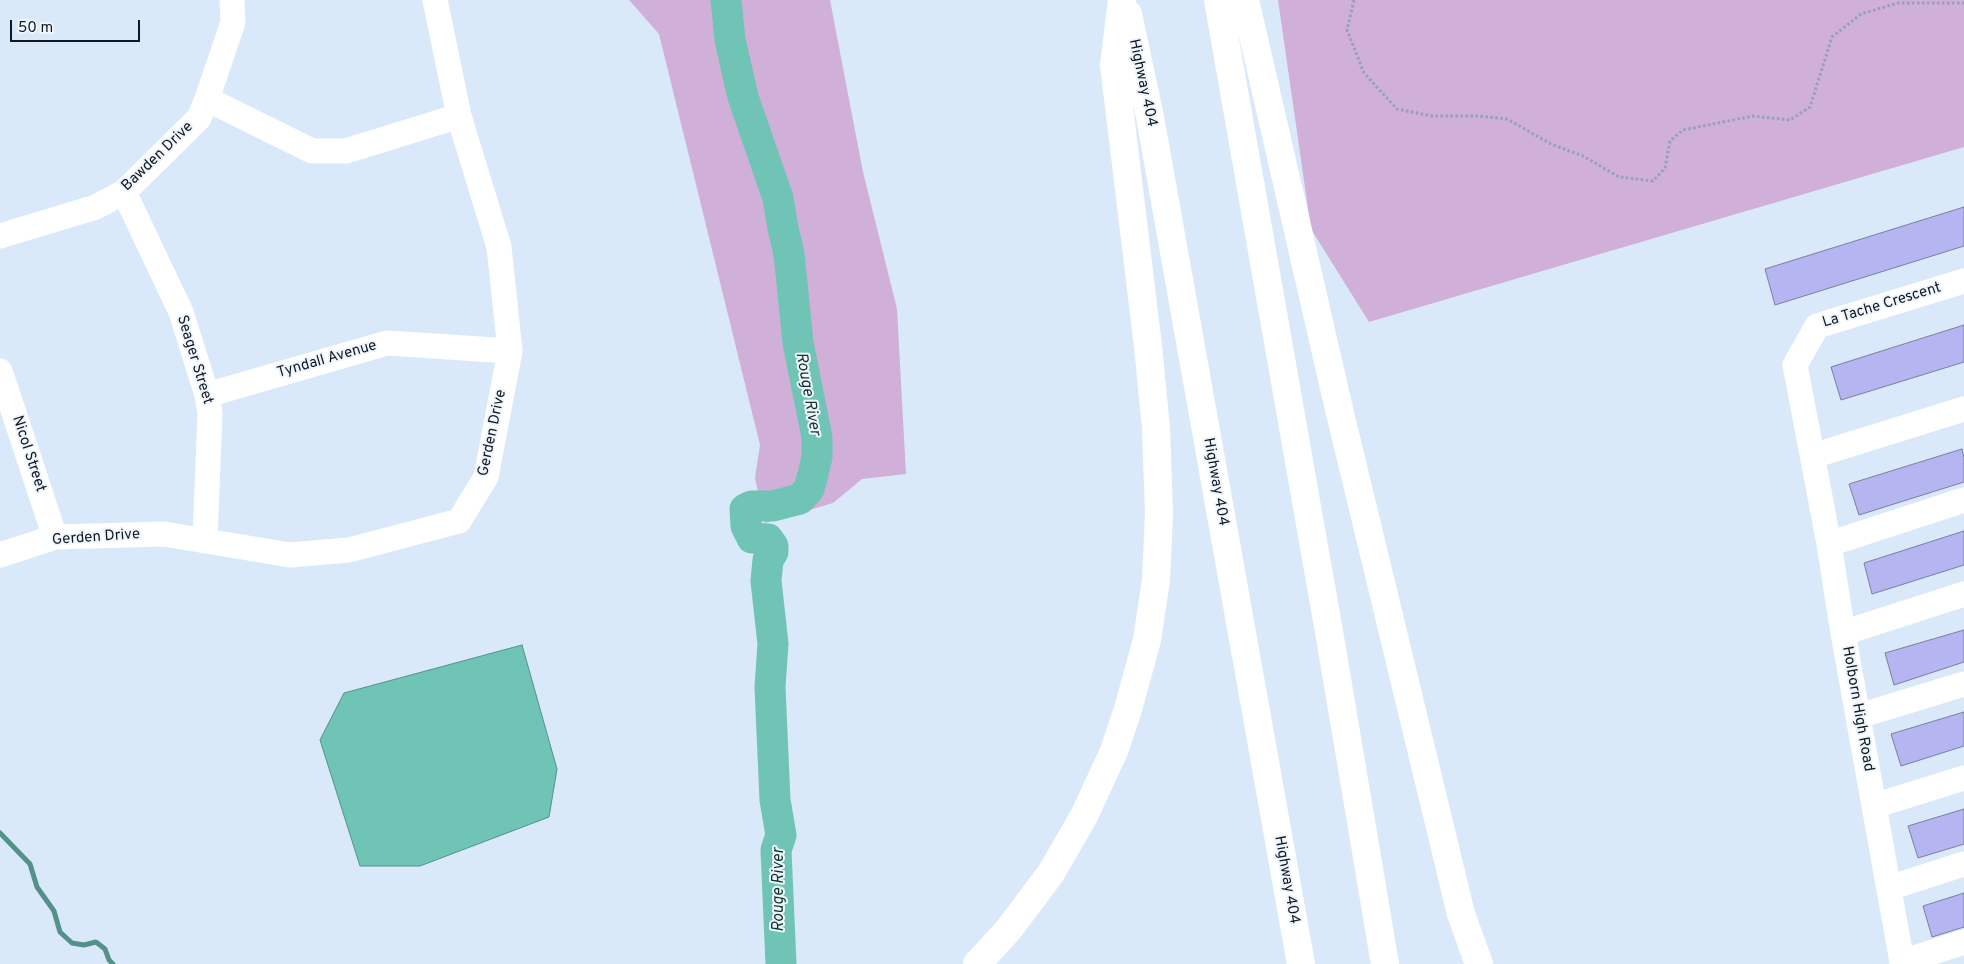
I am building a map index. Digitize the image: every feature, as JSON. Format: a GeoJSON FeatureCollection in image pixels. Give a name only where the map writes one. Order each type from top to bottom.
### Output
{"type":"FeatureCollection","features":[{"type":"Feature","properties":{"kind":"highway"},"geometry":{"type":"LineString","coordinates":[[977,964],[1009,929],[1051,873],[1084,816],[1114,750],[1128,709],[1147,640],[1156,580],[1158,533],[1156,428],[1114,65],[1124,0]]}},
{"type":"Feature","properties":{"kind":"highway","name":"Highway 404"},"geometry":{"type":"LineString","coordinates":[[1124,0],[1150,117],[1301,964]]}},
{"type":"Feature","properties":{"kind":"highway"},"geometry":{"type":"LineString","coordinates":[[1218,0],[1334,659],[1385,964]]}},
{"type":"Feature","properties":{"kind":"highway"},"geometry":{"type":"LineString","coordinates":[[1245,0],[1339,409],[1461,914],[1479,964]]}},
{"type":"Feature","properties":{"kind":"street","name":"Bawden Drive"},"geometry":{"type":"LineString","coordinates":[[0,236],[96,207],[124,192],[199,118],[233,22],[232,0]]}},
{"type":"Feature","properties":{"kind":"street","name":"Gerden Drive"},"geometry":{"type":"LineString","coordinates":[[0,555],[55,537],[164,534],[290,555],[348,550],[459,521],[486,477],[510,351],[499,247],[459,116],[435,0]]}},
{"type":"Feature","properties":{"kind":"street"},"geometry":{"type":"LineString","coordinates":[[207,99],[312,151],[346,151],[459,116]]}},
{"type":"Feature","properties":{"kind":"street","name":"Seager Street"},"geometry":{"type":"LineString","coordinates":[[124,192],[181,312],[207,395],[210,413],[205,540]]}},
{"type":"Feature","properties":{"kind":"street","name":"La Tache Crescent"},"geometry":{"type":"LineString","coordinates":[[1813,456],[1795,365],[1817,326],[1964,281]]}},
{"type":"Feature","properties":{"kind":"street","name":"Tyndall Avenue"},"geometry":{"type":"LineString","coordinates":[[207,395],[387,343],[510,351]]}},
{"type":"Feature","properties":{"kind":"street","name":"Nicol Street"},"geometry":{"type":"LineString","coordinates":[[0,371],[55,537]]}},
{"type":"Feature","properties":{"kind":"street"},"geometry":{"type":"LineString","coordinates":[[1813,456],[1964,409]]}},
{"type":"Feature","properties":{"kind":"street","name":"Holborn High Road"},"geometry":{"type":"LineString","coordinates":[[1813,456],[1902,962],[1964,942]]}},
{"type":"Feature","properties":{"kind":"street"},"geometry":{"type":"LineString","coordinates":[[1829,544],[1964,500]]}},
{"type":"Feature","properties":{"kind":"street"},"geometry":{"type":"LineString","coordinates":[[1843,633],[1964,594]]}},
{"type":"Feature","properties":{"kind":"street"},"geometry":{"type":"LineString","coordinates":[[1859,716],[1964,684]]}},
{"type":"Feature","properties":{"kind":"street"},"geometry":{"type":"LineString","coordinates":[[1874,806],[1964,778]]}},
{"type":"Feature","properties":{"kind":"street"},"geometry":{"type":"LineString","coordinates":[[1888,888],[1964,864]]}},
{"type":"Feature","properties":{"kind":"path"},"geometry":{"type":"LineString","coordinates":[[1354,0],[1347,30],[1364,73],[1397,109],[1432,116],[1478,116],[1507,119],[1551,144],[1583,156],[1619,176],[1653,181],[1665,168],[1670,141],[1683,130],[1753,116],[1790,120],[1810,107],[1832,38],[1861,14],[1898,3],[1964,3]]}},
{"type":"Feature","properties":{"kind":"shaded area"},"geometry":{"type":"Polygon","coordinates":[[[629,0],[830,0],[863,172],[897,309],[906,474],[862,479],[833,503],[765,523],[755,478],[760,445],[659,34],[629,0]]]}},
{"type":"Feature","properties":{"kind":"shaded area"},"geometry":{"type":"Polygon","coordinates":[[[1278,0],[1964,0],[1964,147],[1369,322],[1311,229],[1278,0]]]}},
{"type":"Feature","properties":{"kind":"shaded area"},"geometry":{"type":"Polygon","coordinates":[[[522,645],[557,769],[549,817],[420,866],[360,866],[320,740],[344,693],[522,645]]]}},
{"type":"Feature","properties":{"kind":"building"},"geometry":{"type":"Polygon","coordinates":[[[1964,207],[1964,246],[1775,305],[1765,269],[1964,207]]]}},
{"type":"Feature","properties":{"kind":"building"},"geometry":{"type":"Polygon","coordinates":[[[1964,325],[1964,362],[1841,400],[1831,367],[1964,325]]]}},
{"type":"Feature","properties":{"kind":"building"},"geometry":{"type":"Polygon","coordinates":[[[1962,449],[1964,482],[1859,515],[1849,484],[1962,449]]]}},
{"type":"Feature","properties":{"kind":"building"},"geometry":{"type":"Polygon","coordinates":[[[1964,531],[1964,565],[1872,594],[1864,563],[1964,531]]]}},
{"type":"Feature","properties":{"kind":"building"},"geometry":{"type":"Polygon","coordinates":[[[1964,630],[1964,662],[1894,685],[1885,653],[1964,630]]]}},
{"type":"Feature","properties":{"kind":"building"},"geometry":{"type":"Polygon","coordinates":[[[1964,712],[1964,746],[1901,766],[1891,734],[1964,712]]]}},
{"type":"Feature","properties":{"kind":"building"},"geometry":{"type":"Polygon","coordinates":[[[1964,809],[1964,844],[1918,858],[1908,826],[1964,809]]]}},
{"type":"Feature","properties":{"kind":"building"},"geometry":{"type":"Polygon","coordinates":[[[1964,893],[1964,927],[1932,937],[1923,906],[1964,893]]]}},
{"type":"Feature","properties":{"kind":"waterway","name":"Rouge River"},"geometry":{"type":"LineString","coordinates":[[726,0],[730,40],[743,97],[778,198],[789,254],[798,343],[817,437],[817,457],[809,489],[800,499],[773,506],[751,506],[745,509],[746,526],[752,538],[768,539],[773,546],[773,552],[768,560],[766,581],[773,644],[770,687],[775,800],[781,835],[776,850],[781,964]]}},
{"type":"Feature","properties":{"kind":"waterway"},"geometry":{"type":"LineString","coordinates":[[0,833],[30,864],[37,887],[54,911],[60,932],[72,943],[84,945],[96,942],[105,949],[109,960],[113,964]]}}]}
